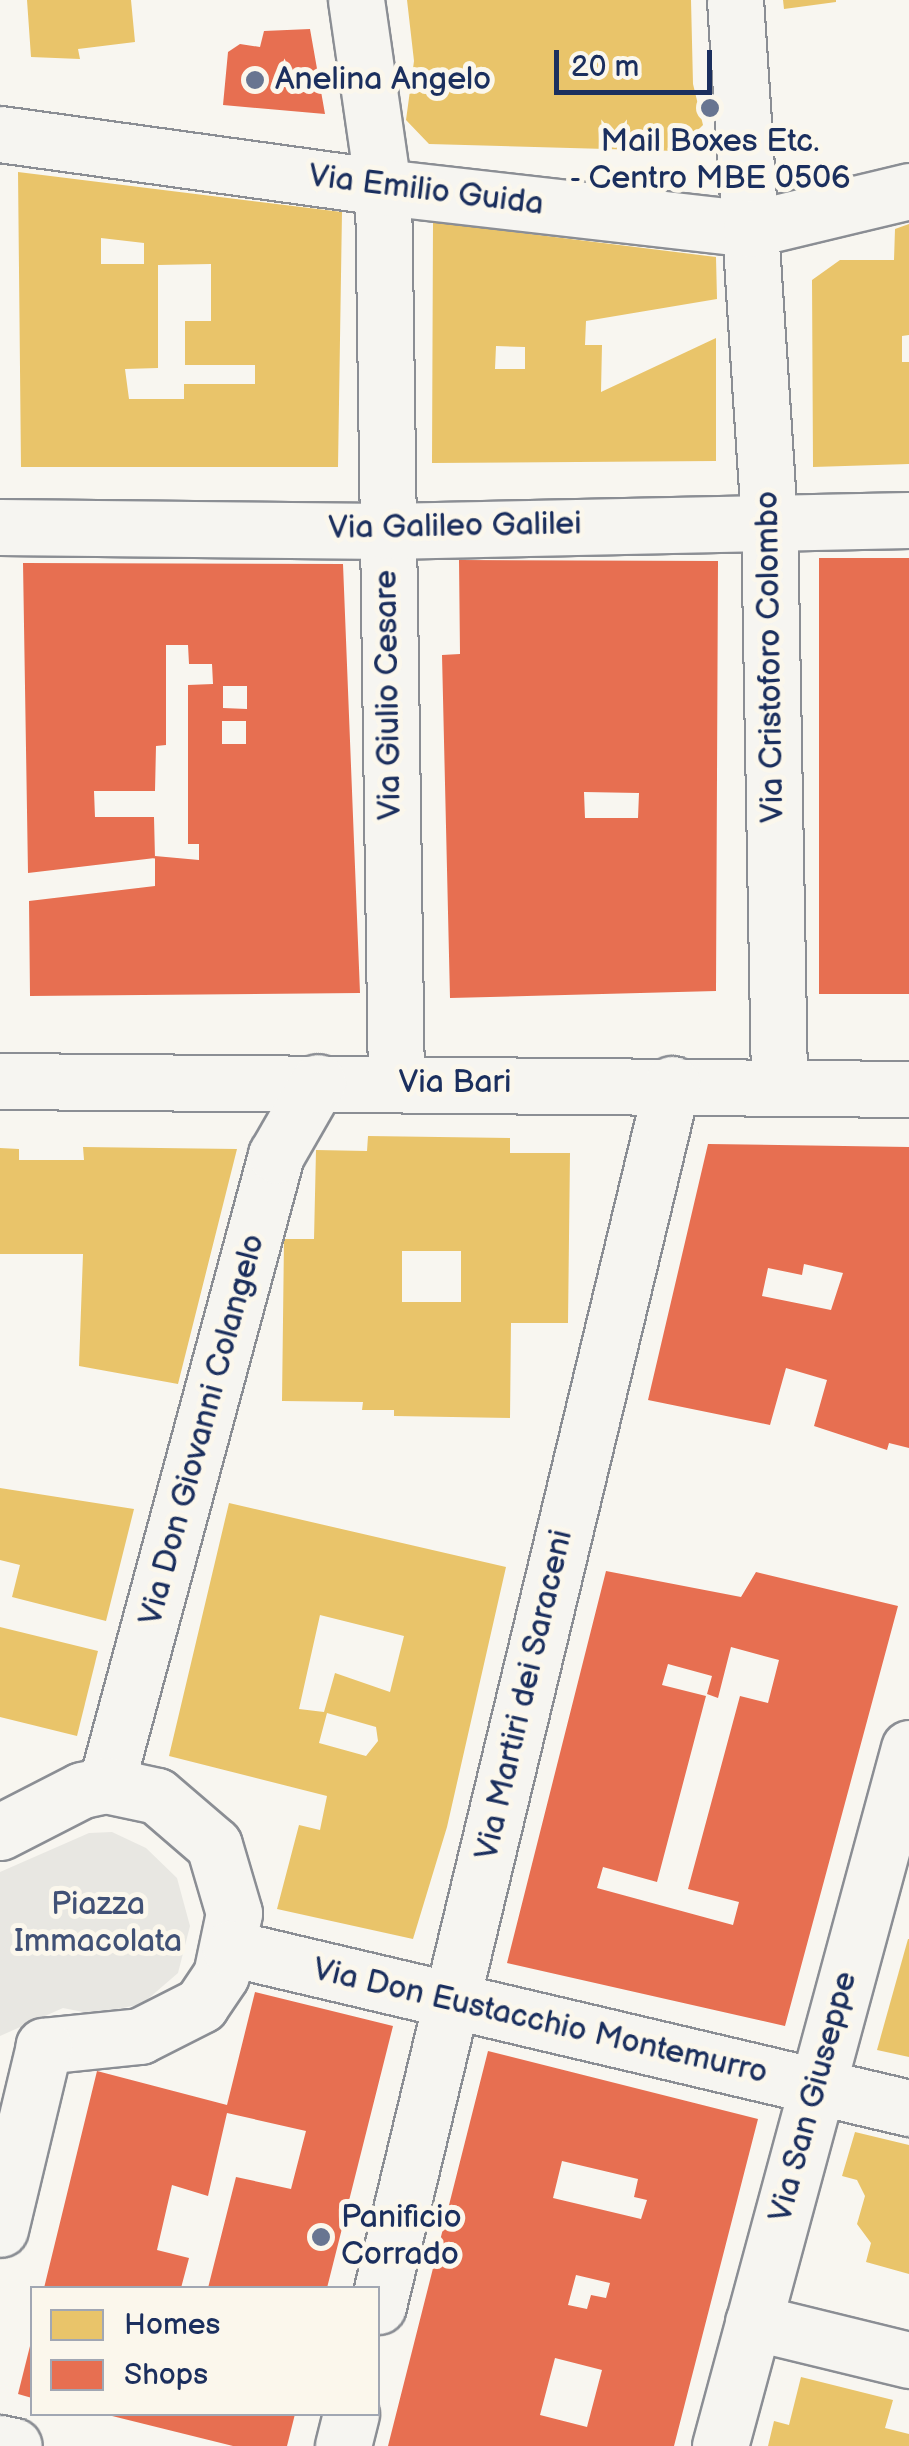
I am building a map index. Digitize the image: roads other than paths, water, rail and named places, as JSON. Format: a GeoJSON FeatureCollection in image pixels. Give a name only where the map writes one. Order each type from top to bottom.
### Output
{"type":"FeatureCollection","features":[{"type":"Feature","properties":{"kind":"street","name":"Via Giulio Cesare"},"geometry":{"type":"LineString","coordinates":[[356,0],[383,188],[396,1083]]}},
{"type":"Feature","properties":{"kind":"street","name":"Via Cristoforo Colombo"},"geometry":{"type":"LineString","coordinates":[[735,0],[769,520],[779,1084]]}},
{"type":"Feature","properties":{"kind":"street","name":"Via Emilio Guida"},"geometry":{"type":"LineString","coordinates":[[0,134],[383,188],[751,229],[909,190]]}},
{"type":"Feature","properties":{"kind":"street","name":"Via Galileo Galilei"},"geometry":{"type":"LineString","coordinates":[[0,527],[386,531],[909,520]]}},
{"type":"Feature","properties":{"kind":"street","name":"Via Bari"},"geometry":{"type":"LineString","coordinates":[[0,1081],[779,1084],[909,1089]]}},
{"type":"Feature","properties":{"kind":"street","name":"Via Don Giovanni Colangelo"},"geometry":{"type":"LineString","coordinates":[[106,1785],[276,1156],[318,1082]]}},
{"type":"Feature","properties":{"kind":"street","name":"Via Martiri dei Saraceni"},"geometry":{"type":"LineString","coordinates":[[380,2298],[672,1084]]}},
{"type":"Feature","properties":{"kind":"street","name":"Via San Giuseppe"},"geometry":{"type":"LineString","coordinates":[[720,2446],[909,1748]]}},
{"type":"Feature","properties":{"kind":"street"},"geometry":{"type":"LineString","coordinates":[[0,1832],[106,1785],[157,1796],[214,1845],[232,1896],[230,1948],[201,2005],[170,2025],[140,2036],[44,2046],[0,2229]]}},
{"type":"Feature","properties":{"kind":"street","name":"Via Don Eustacchio Montemurro"},"geometry":{"type":"LineString","coordinates":[[230,1948],[909,2108]]}},
{"type":"Feature","properties":{"kind":"street"},"geometry":{"type":"LineString","coordinates":[[753,2322],[909,2360]]}},
{"type":"Feature","properties":{"kind":"street"},"geometry":{"type":"LineString","coordinates":[[343,2446],[350,2416]]}},
{"type":"Feature","properties":{"kind":"street"},"geometry":{"type":"LineString","coordinates":[[0,2443],[14,2446]]}},
{"type":"Feature","properties":{"kind":"place","name":"Anelina Angelo"},"geometry":{"type":"Point","coordinates":[255,80]}},
{"type":"Feature","properties":{"kind":"place","name":"Mail Boxes Etc. - Centro MBE 0506"},"geometry":{"type":"Point","coordinates":[710,108]}},
{"type":"Feature","properties":{"kind":"place","name":"Panificio Corrado"},"geometry":{"type":"Point","coordinates":[321,2237]}},
{"type":"Feature","properties":{"kind":"park label","name":"Piazza Immacolata"},"geometry":{"type":"Point","coordinates":[98,1924]}}]}
